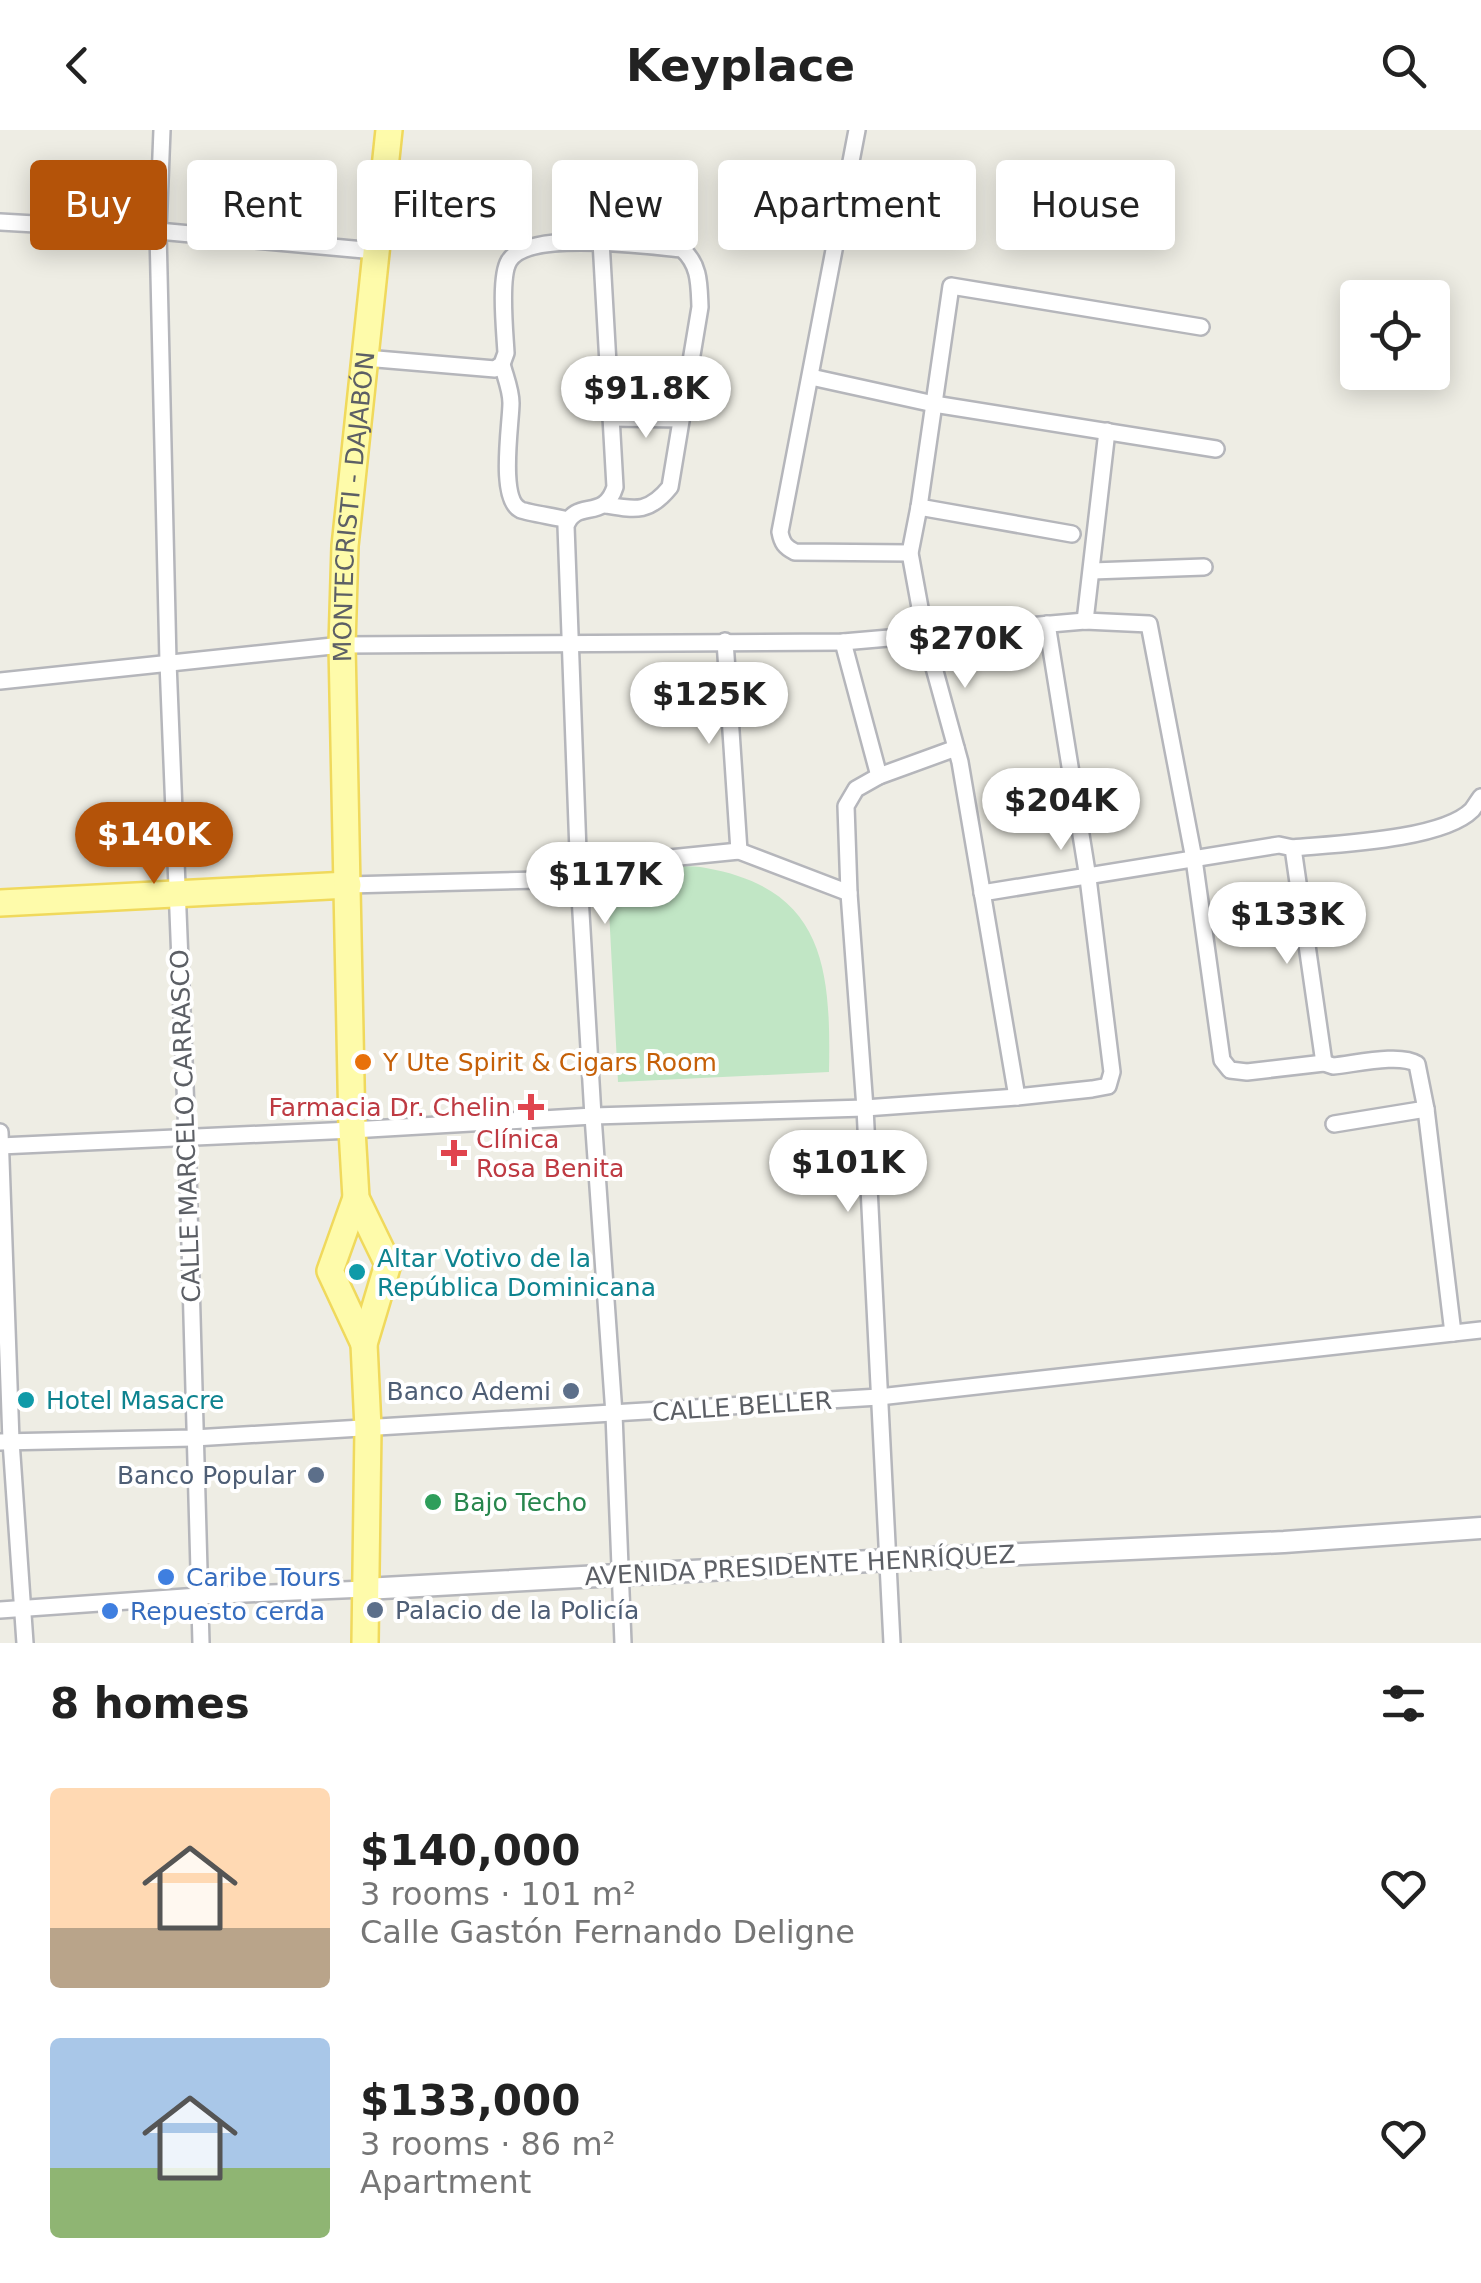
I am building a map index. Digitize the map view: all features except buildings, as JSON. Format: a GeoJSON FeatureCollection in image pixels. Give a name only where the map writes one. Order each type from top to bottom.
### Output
{"type":"FeatureCollection","features":[{"type":"Feature","properties":{"kind":"main road","name":"MONTECRISTI - DAJABÓN"},"geometry":{"type":"LineString","coordinates":[[385,160],[388,130]]}},
{"type":"Feature","properties":{"kind":"main road","name":"MONTECRISTI - DAJABÓN"},"geometry":{"type":"LineString","coordinates":[[356,1198],[342,646],[345,546],[376,250]]}},
{"type":"Feature","properties":{"kind":"main road"},"geometry":{"type":"LineString","coordinates":[[0,902],[348,885]]}},
{"type":"Feature","properties":{"kind":"main road"},"geometry":{"type":"LineString","coordinates":[[356,1198],[330,1271],[364,1344]]}},
{"type":"Feature","properties":{"kind":"main road"},"geometry":{"type":"LineString","coordinates":[[356,1198],[388,1264],[364,1344],[368,1428],[365,1643]]}},
{"type":"Feature","properties":{"kind":"street","name":"CALLE MARCELO CARRASCO"},"geometry":{"type":"LineString","coordinates":[[161,160],[162,130]]}},
{"type":"Feature","properties":{"kind":"street"},"geometry":{"type":"LineString","coordinates":[[857,130],[780,532],[784,546],[795,552],[910,553]]}},
{"type":"Feature","properties":{"kind":"street"},"geometry":{"type":"LineString","coordinates":[[0,222],[30,224]]}},
{"type":"Feature","properties":{"kind":"street"},"geometry":{"type":"LineString","coordinates":[[167,232],[357,248]]}},
{"type":"Feature","properties":{"kind":"street"},"geometry":{"type":"LineString","coordinates":[[365,358],[494,369],[502,364],[506,354],[504,276],[509,260],[522,249],[552,244]]}},
{"type":"Feature","properties":{"kind":"street","name":"CALLE MARCELO CARRASCO"},"geometry":{"type":"LineString","coordinates":[[158,250],[168,662],[201,1643]]}},
{"type":"Feature","properties":{"kind":"street"},"geometry":{"type":"LineString","coordinates":[[602,250],[615,488],[606,505]]}},
{"type":"Feature","properties":{"kind":"street"},"geometry":{"type":"LineString","coordinates":[[623,1643],[614,1414],[580,873],[566,526],[578,512],[606,505],[630,509],[658,502],[670,488],[700,307],[699,277],[692,258],[683,250]]}},
{"type":"Feature","properties":{"kind":"street"},"geometry":{"type":"LineString","coordinates":[[1017,1097],[960,762],[924,636],[910,553],[952,286],[1201,327]]}},
{"type":"Feature","properties":{"kind":"street"},"geometry":{"type":"LineString","coordinates":[[502,364],[511,398],[508,441],[512,502],[520,510],[568,520]]}},
{"type":"Feature","properties":{"kind":"street"},"geometry":{"type":"LineString","coordinates":[[811,378],[934,404],[1216,449]]}},
{"type":"Feature","properties":{"kind":"street"},"geometry":{"type":"LineString","coordinates":[[611,418],[682,419]]}},
{"type":"Feature","properties":{"kind":"street"},"geometry":{"type":"LineString","coordinates":[[1085,621],[1107,431]]}},
{"type":"Feature","properties":{"kind":"street"},"geometry":{"type":"LineString","coordinates":[[919,507],[1072,534]]}},
{"type":"Feature","properties":{"kind":"street"},"geometry":{"type":"LineString","coordinates":[[1092,571],[1204,568]]}},
{"type":"Feature","properties":{"kind":"street"},"geometry":{"type":"LineString","coordinates":[[0,680],[342,646],[843,642],[1085,621],[1150,624],[1194,860],[1222,1060],[1230,1070],[1247,1072],[1400,1058],[1417,1064],[1453,1334]]}},
{"type":"Feature","properties":{"kind":"street"},"geometry":{"type":"LineString","coordinates":[[0,1146],[593,1116],[865,1108],[1108,1086],[1112,1072],[1088,878],[1047,624]]}},
{"type":"Feature","properties":{"kind":"street"},"geometry":{"type":"LineString","coordinates":[[725,641],[738,851]]}},
{"type":"Feature","properties":{"kind":"street"},"geometry":{"type":"LineString","coordinates":[[843,642],[879,776]]}},
{"type":"Feature","properties":{"kind":"street"},"geometry":{"type":"LineString","coordinates":[[892,1643],[846,806],[856,788],[956,748]]}},
{"type":"Feature","properties":{"kind":"street"},"geometry":{"type":"LineString","coordinates":[[982,893],[1278,845],[1294,848],[1371,841],[1445,824],[1470,812],[1481,797]]}},
{"type":"Feature","properties":{"kind":"street"},"geometry":{"type":"LineString","coordinates":[[1294,848],[1324,1064]]}},
{"type":"Feature","properties":{"kind":"street"},"geometry":{"type":"LineString","coordinates":[[348,885],[580,873],[738,851],[849,892]]}},
{"type":"Feature","properties":{"kind":"street"},"geometry":{"type":"LineString","coordinates":[[1334,1124],[1426,1109]]}},
{"type":"Feature","properties":{"kind":"street"},"geometry":{"type":"LineString","coordinates":[[0,1132],[6,1442],[25,1643]]}},
{"type":"Feature","properties":{"kind":"street","name":"CALLE BELLER"},"geometry":{"type":"LineString","coordinates":[[6,1442],[194,1438],[879,1397],[1481,1330]]}},
{"type":"Feature","properties":{"kind":"street","name":"AVENIDA PRESIDENTE HENRÍQUEZ"},"geometry":{"type":"LineString","coordinates":[[0,1610],[199,1596],[1284,1542],[1481,1528]]}},
{"type":"Feature","properties":{"kind":"green space"},"geometry":{"type":"Polygon","coordinates":[[[659,866],[700,867],[746,879],[776,894],[798,915],[813,939],[822,968],[829,1072],[618,1082],[607,872],[659,866]]]}},
{"type":"Feature","properties":{"kind":"place","name":"Y Ute Spirit & Cigars Room"},"geometry":{"type":"Point","coordinates":[363,1062]}},
{"type":"Feature","properties":{"kind":"place","name":"Farmacia Dr. Chelin"},"geometry":{"type":"Point","coordinates":[531,1107]}},
{"type":"Feature","properties":{"kind":"place","name":"Clínica Rosa Benita"},"geometry":{"type":"Point","coordinates":[454,1153]}},
{"type":"Feature","properties":{"kind":"place","name":"Altar Votivo de la República Dominicana"},"geometry":{"type":"Point","coordinates":[357,1272]}},
{"type":"Feature","properties":{"kind":"place","name":"Banco Ademi"},"geometry":{"type":"Point","coordinates":[571,1391]}},
{"type":"Feature","properties":{"kind":"place","name":"Hotel Masacre"},"geometry":{"type":"Point","coordinates":[26,1400]}},
{"type":"Feature","properties":{"kind":"place","name":"Banco Popular"},"geometry":{"type":"Point","coordinates":[316,1475]}},
{"type":"Feature","properties":{"kind":"place","name":"Bajo Techo"},"geometry":{"type":"Point","coordinates":[433,1502]}},
{"type":"Feature","properties":{"kind":"place","name":"Caribe Tours"},"geometry":{"type":"Point","coordinates":[166,1577]}},
{"type":"Feature","properties":{"kind":"place","name":"Palacio de la Policía"},"geometry":{"type":"Point","coordinates":[375,1610]}},
{"type":"Feature","properties":{"kind":"place","name":"Repuesto cerda"},"geometry":{"type":"Point","coordinates":[110,1611]}}]}
